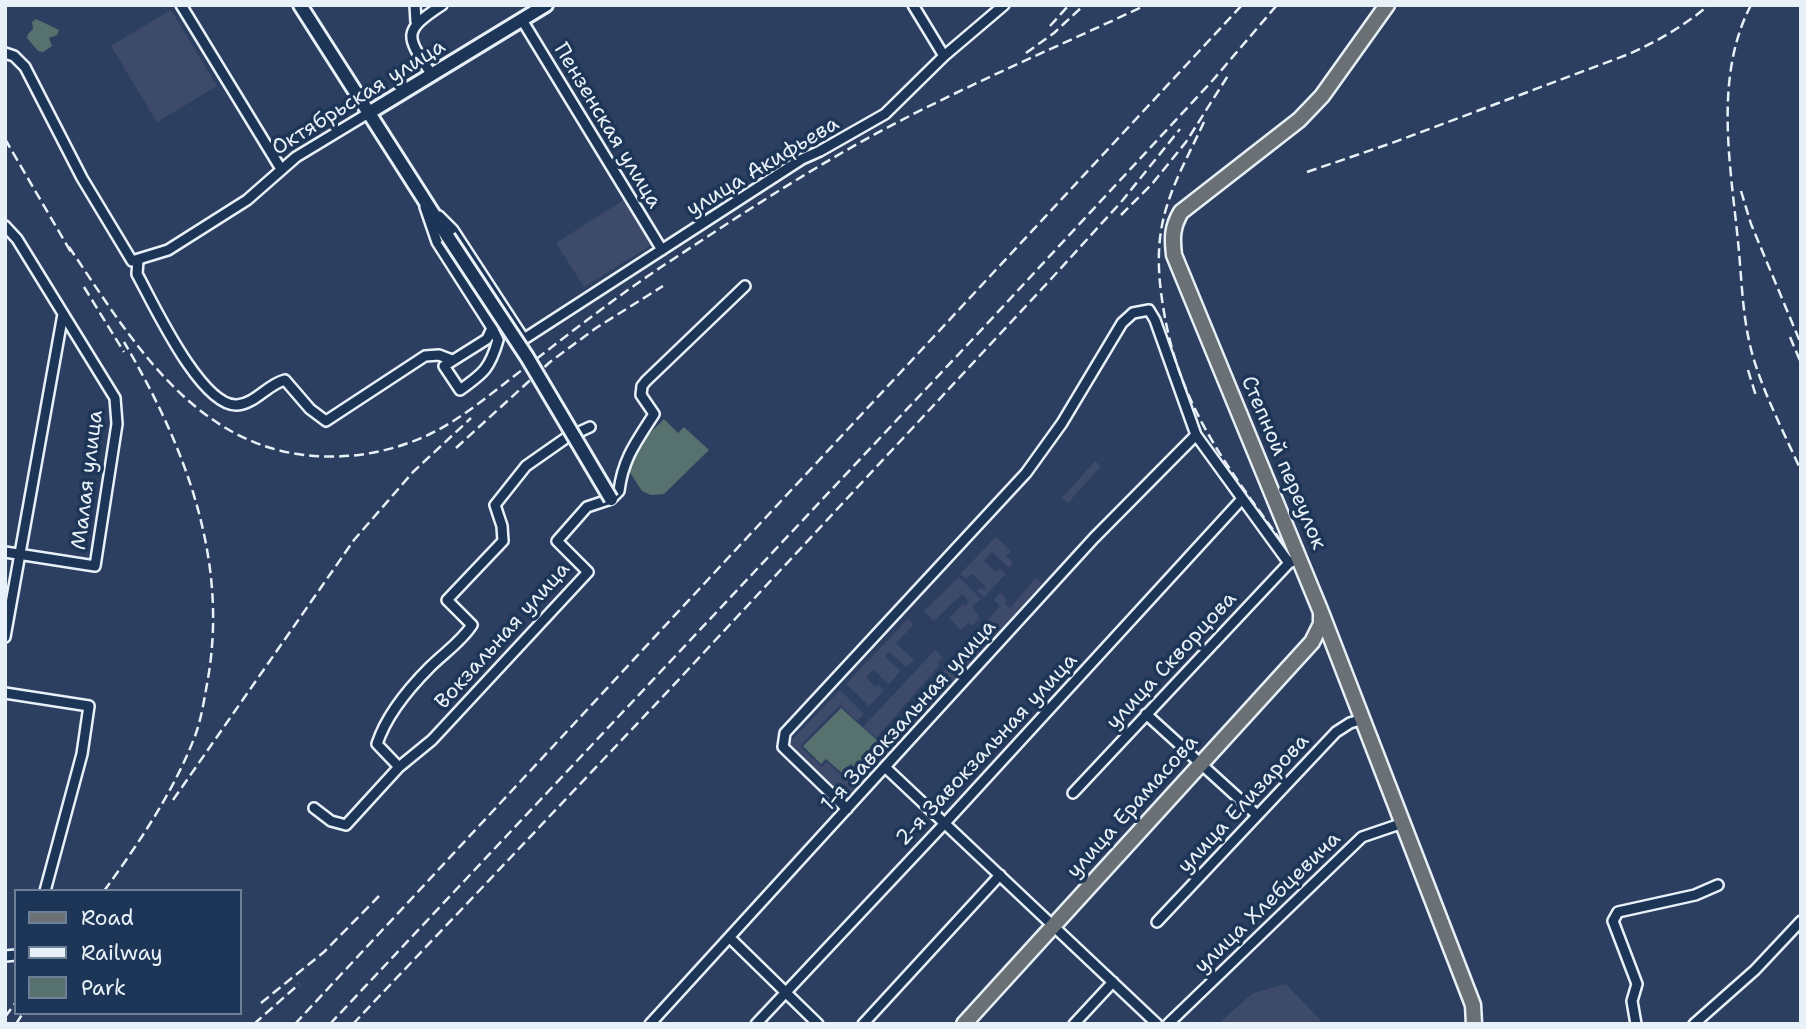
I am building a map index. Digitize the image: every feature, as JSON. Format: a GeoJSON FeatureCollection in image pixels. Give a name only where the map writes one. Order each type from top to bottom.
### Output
{"type":"FeatureCollection","features":[{"type":"Feature","properties":{"kind":"main road","name":"Степной переулок"},"geometry":{"type":"LineString","coordinates":[[1387,5],[1322,96],[1299,120],[1181,212],[1174,223],[1172,235],[1174,255],[1295,561],[1336,649],[1473,1005],[1474,1024]]}},
{"type":"Feature","properties":{"kind":"main road","name":"улица Ерамасова"},"geometry":{"type":"LineString","coordinates":[[964,1024],[1312,642],[1321,624],[1321,612]]}},
{"type":"Feature","properties":{"kind":"main road"},"geometry":{"type":"LineString","coordinates":[[1312,642],[1324,639],[1336,649]]}},
{"type":"Feature","properties":{"kind":"street"},"geometry":{"type":"LineString","coordinates":[[181,5],[281,169]]}},
{"type":"Feature","properties":{"kind":"street"},"geometry":{"type":"LineString","coordinates":[[300,5],[527,357],[607,500],[619,491],[625,462],[654,414],[644,402],[641,395],[642,386],[744,286]]}},
{"type":"Feature","properties":{"kind":"street"},"geometry":{"type":"LineString","coordinates":[[415,5],[416,22],[411,34],[414,48],[432,75]]}},
{"type":"Feature","properties":{"kind":"street"},"geometry":{"type":"LineString","coordinates":[[416,22],[442,5]]}},
{"type":"Feature","properties":{"kind":"street","name":"Октябрьская улица"},"geometry":{"type":"LineString","coordinates":[[138,260],[168,250],[247,200],[296,157],[546,5]]}},
{"type":"Feature","properties":{"kind":"street"},"geometry":{"type":"LineString","coordinates":[[913,5],[944,56]]}},
{"type":"Feature","properties":{"kind":"street","name":"улица Акифьева"},"geometry":{"type":"LineString","coordinates":[[508,313],[524,339],[802,159],[886,114],[944,56],[1003,5]]}},
{"type":"Feature","properties":{"kind":"street","name":"Пензенская улица"},"geometry":{"type":"LineString","coordinates":[[522,20],[662,250]]}},
{"type":"Feature","properties":{"kind":"street"},"geometry":{"type":"LineString","coordinates":[[5,53],[14,56],[25,67],[82,178],[126,253],[132,261],[138,260],[137,274],[195,376],[221,400],[234,405],[249,401],[278,381],[285,380],[310,409],[326,421],[425,356],[439,355],[452,360]]}},
{"type":"Feature","properties":{"kind":"street"},"geometry":{"type":"LineString","coordinates":[[422,197],[437,242],[492,328],[498,340],[492,362],[460,390],[444,366],[487,339],[492,328],[508,313],[453,230],[422,197]]}},
{"type":"Feature","properties":{"kind":"street"},"geometry":{"type":"LineString","coordinates":[[5,226],[18,239],[62,314],[5,636]]}},
{"type":"Feature","properties":{"kind":"street"},"geometry":{"type":"LineString","coordinates":[[847,809],[783,747],[785,733],[1026,472],[1062,423],[1118,328],[1133,313],[1149,310],[1196,435],[1242,499],[1295,561]]}},
{"type":"Feature","properties":{"kind":"street","name":"Малая улица"},"geometry":{"type":"LineString","coordinates":[[20,555],[95,566],[117,424],[114,398],[62,314]]}},
{"type":"Feature","properties":{"kind":"street","name":"Вокзальная улица"},"geometry":{"type":"LineString","coordinates":[[399,766],[377,744],[381,731],[403,698],[429,667],[466,634],[472,625],[446,600],[503,541],[502,526],[495,505],[526,466],[566,438],[590,427]]}},
{"type":"Feature","properties":{"kind":"street","name":"1-я Завокзальная улица"},"geometry":{"type":"LineString","coordinates":[[650,1024],[1094,538],[1196,435]]}},
{"type":"Feature","properties":{"kind":"street","name":"2-я Завокзальная улица"},"geometry":{"type":"LineString","coordinates":[[756,1024],[945,823],[1242,499]]}},
{"type":"Feature","properties":{"kind":"street","name":"Вокзальная улица"},"geometry":{"type":"LineString","coordinates":[[314,808],[331,821],[346,825],[399,766],[432,740],[588,572],[556,541],[587,507],[607,500]]}},
{"type":"Feature","properties":{"kind":"street"},"geometry":{"type":"LineString","coordinates":[[5,552],[20,555]]}},
{"type":"Feature","properties":{"kind":"street","name":"улица Скворцова"},"geometry":{"type":"LineString","coordinates":[[1073,793],[1295,561]]}},
{"type":"Feature","properties":{"kind":"street"},"geometry":{"type":"LineString","coordinates":[[5,693],[89,706],[82,754],[46,889]]}},
{"type":"Feature","properties":{"kind":"street"},"geometry":{"type":"LineString","coordinates":[[1146,714],[1257,815]]}},
{"type":"Feature","properties":{"kind":"street","name":"улица Елизарова"},"geometry":{"type":"LineString","coordinates":[[1157,922],[1336,732],[1363,719]]}},
{"type":"Feature","properties":{"kind":"street"},"geometry":{"type":"LineString","coordinates":[[886,768],[1157,1024]]}},
{"type":"Feature","properties":{"kind":"street","name":"улица Хлебцевича"},"geometry":{"type":"LineString","coordinates":[[1168,1024],[1362,837],[1403,823]]}},
{"type":"Feature","properties":{"kind":"street"},"geometry":{"type":"LineString","coordinates":[[863,1024],[1000,875]]}},
{"type":"Feature","properties":{"kind":"street"},"geometry":{"type":"LineString","coordinates":[[1636,1024],[1632,1001],[1637,985],[1613,921],[1618,912],[1695,895],[1718,885]]}},
{"type":"Feature","properties":{"kind":"street"},"geometry":{"type":"LineString","coordinates":[[1694,1024],[1755,970],[1801,920]]}},
{"type":"Feature","properties":{"kind":"street"},"geometry":{"type":"LineString","coordinates":[[730,937],[818,1024]]}},
{"type":"Feature","properties":{"kind":"street"},"geometry":{"type":"LineString","coordinates":[[1074,1024],[1113,982]]}},
{"type":"Feature","properties":{"kind":"street"},"geometry":{"type":"LineString","coordinates":[[1473,1005],[1480,1024]]}},
{"type":"Feature","properties":{"kind":"shaded area"},"geometry":{"type":"Polygon","coordinates":[[[171,10],[217,86],[157,122],[111,46],[171,10]]]}},
{"type":"Feature","properties":{"kind":"shaded area"},"geometry":{"type":"Polygon","coordinates":[[[625,199],[653,244],[584,287],[556,243],[625,199]]]}},
{"type":"Feature","properties":{"kind":"shaded area"},"geometry":{"type":"Polygon","coordinates":[[[1095,461],[1101,466],[1068,503],[1062,498],[1095,461]]]}},
{"type":"Feature","properties":{"kind":"shaded area"},"geometry":{"type":"Polygon","coordinates":[[[996,537],[1011,551],[1006,556],[1013,563],[1009,568],[992,552],[984,561],[996,572],[1000,569],[1006,574],[984,597],[977,591],[986,587],[972,574],[966,579],[960,574],[996,537]]]}},
{"type":"Feature","properties":{"kind":"shaded area"},"geometry":{"type":"Polygon","coordinates":[[[959,577],[981,599],[972,607],[980,618],[972,626],[968,623],[961,630],[949,618],[963,604],[965,606],[969,602],[962,594],[934,621],[924,611],[959,577]]]}},
{"type":"Feature","properties":{"kind":"shaded area"},"geometry":{"type":"Polygon","coordinates":[[[1036,578],[1042,583],[848,801],[788,744],[840,690],[864,714],[857,721],[840,705],[800,746],[822,767],[827,762],[842,776],[851,767],[860,775],[884,750],[879,745],[1000,606],[994,600],[1001,592],[1007,601],[1005,604],[1010,608],[1036,578]]]}},
{"type":"Feature","properties":{"kind":"shaded area"},"geometry":{"type":"Polygon","coordinates":[[[908,619],[914,624],[896,643],[914,660],[906,667],[889,652],[885,656],[901,671],[889,684],[873,670],[866,677],[875,687],[878,685],[884,690],[869,706],[846,684],[908,619]]]}},
{"type":"Feature","properties":{"kind":"shaded area"},"geometry":{"type":"Polygon","coordinates":[[[935,650],[943,658],[938,663],[939,666],[876,738],[863,727],[935,650]]]}},
{"type":"Feature","properties":{"kind":"shaded area"},"geometry":{"type":"Polygon","coordinates":[[[1286,984],[1324,1024],[1218,1024],[1253,993],[1286,984]]]}},
{"type":"Feature","properties":{"kind":"green space"},"geometry":{"type":"Polygon","coordinates":[[[36,19],[59,30],[57,35],[49,38],[52,46],[43,52],[38,51],[27,38],[33,29],[32,22],[36,19]]]}},
{"type":"Feature","properties":{"kind":"green space"},"geometry":{"type":"Polygon","coordinates":[[[664,419],[678,433],[684,427],[709,450],[664,494],[651,495],[642,491],[627,468],[641,442],[664,419]]]}},
{"type":"Feature","properties":{"kind":"green space"},"geometry":{"type":"Polygon","coordinates":[[[841,708],[879,742],[876,745],[881,750],[860,772],[851,764],[842,773],[826,759],[821,764],[803,746],[841,708]]]}},
{"type":"Feature","properties":{"kind":"railway"},"geometry":{"type":"LineString","coordinates":[[1050,26],[1069,5]]}},
{"type":"Feature","properties":{"kind":"railway"},"geometry":{"type":"LineString","coordinates":[[1026,53],[1054,33],[1084,5]]}},
{"type":"Feature","properties":{"kind":"railway"},"geometry":{"type":"LineString","coordinates":[[69,247],[139,347],[195,406],[227,429],[263,446],[304,455],[352,456],[384,450],[415,441],[455,420],[639,282],[836,156],[930,106],[1146,5]]}},
{"type":"Feature","properties":{"kind":"railway"},"geometry":{"type":"LineString","coordinates":[[295,1024],[1242,5]]}},
{"type":"Feature","properties":{"kind":"railway"},"geometry":{"type":"LineString","coordinates":[[330,1024],[970,342],[1213,80],[1277,5]]}},
{"type":"Feature","properties":{"kind":"railway"},"geometry":{"type":"LineString","coordinates":[[1307,172],[1629,54],[1690,20],[1709,5]]}},
{"type":"Feature","properties":{"kind":"railway"},"geometry":{"type":"LineString","coordinates":[[1751,5],[1739,34],[1728,95],[1729,158],[1743,303],[1749,341],[1757,368],[1801,471]]}},
{"type":"Feature","properties":{"kind":"railway"},"geometry":{"type":"LineString","coordinates":[[1121,215],[1152,184],[1186,142],[1229,74]]}},
{"type":"Feature","properties":{"kind":"railway"},"geometry":{"type":"LineString","coordinates":[[1204,122],[1179,175],[1164,217],[1159,259],[1163,306],[1170,341],[1192,403],[1223,459],[1282,542]]}},
{"type":"Feature","properties":{"kind":"railway"},"geometry":{"type":"LineString","coordinates":[[353,1024],[670,689],[1051,279],[1122,201],[1180,129]]}},
{"type":"Feature","properties":{"kind":"railway"},"geometry":{"type":"LineString","coordinates":[[5,139],[72,254]]}},
{"type":"Feature","properties":{"kind":"railway"},"geometry":{"type":"LineString","coordinates":[[1741,191],[1751,224],[1801,344]]}},
{"type":"Feature","properties":{"kind":"railway"},"geometry":{"type":"LineString","coordinates":[[456,448],[550,362],[596,328],[663,286]]}},
{"type":"Feature","properties":{"kind":"railway"},"geometry":{"type":"LineString","coordinates":[[84,287],[124,352]]}},
{"type":"Feature","properties":{"kind":"railway"},"geometry":{"type":"LineString","coordinates":[[1790,337],[1801,363]]}},
{"type":"Feature","properties":{"kind":"railway"},"geometry":{"type":"LineString","coordinates":[[105,889],[155,816],[177,777],[197,730],[213,638],[207,549],[197,506],[166,422],[124,342]]}},
{"type":"Feature","properties":{"kind":"railway"},"geometry":{"type":"LineString","coordinates":[[1748,370],[1756,396]]}},
{"type":"Feature","properties":{"kind":"railway"},"geometry":{"type":"LineString","coordinates":[[173,800],[354,540],[413,472],[471,418]]}},
{"type":"Feature","properties":{"kind":"railway"},"geometry":{"type":"LineString","coordinates":[[261,1003],[324,952],[379,896]]}},
{"type":"Feature","properties":{"kind":"railway"},"geometry":{"type":"LineString","coordinates":[[254,1024],[299,984]]}},
{"type":"Feature","properties":{"kind":"railway"},"geometry":{"type":"LineString","coordinates":[[5,1017],[14,1005]]}},
{"type":"Feature","properties":{"kind":"railway"},"geometry":{"type":"LineString","coordinates":[[16,1024],[22,1015]]}}]}
